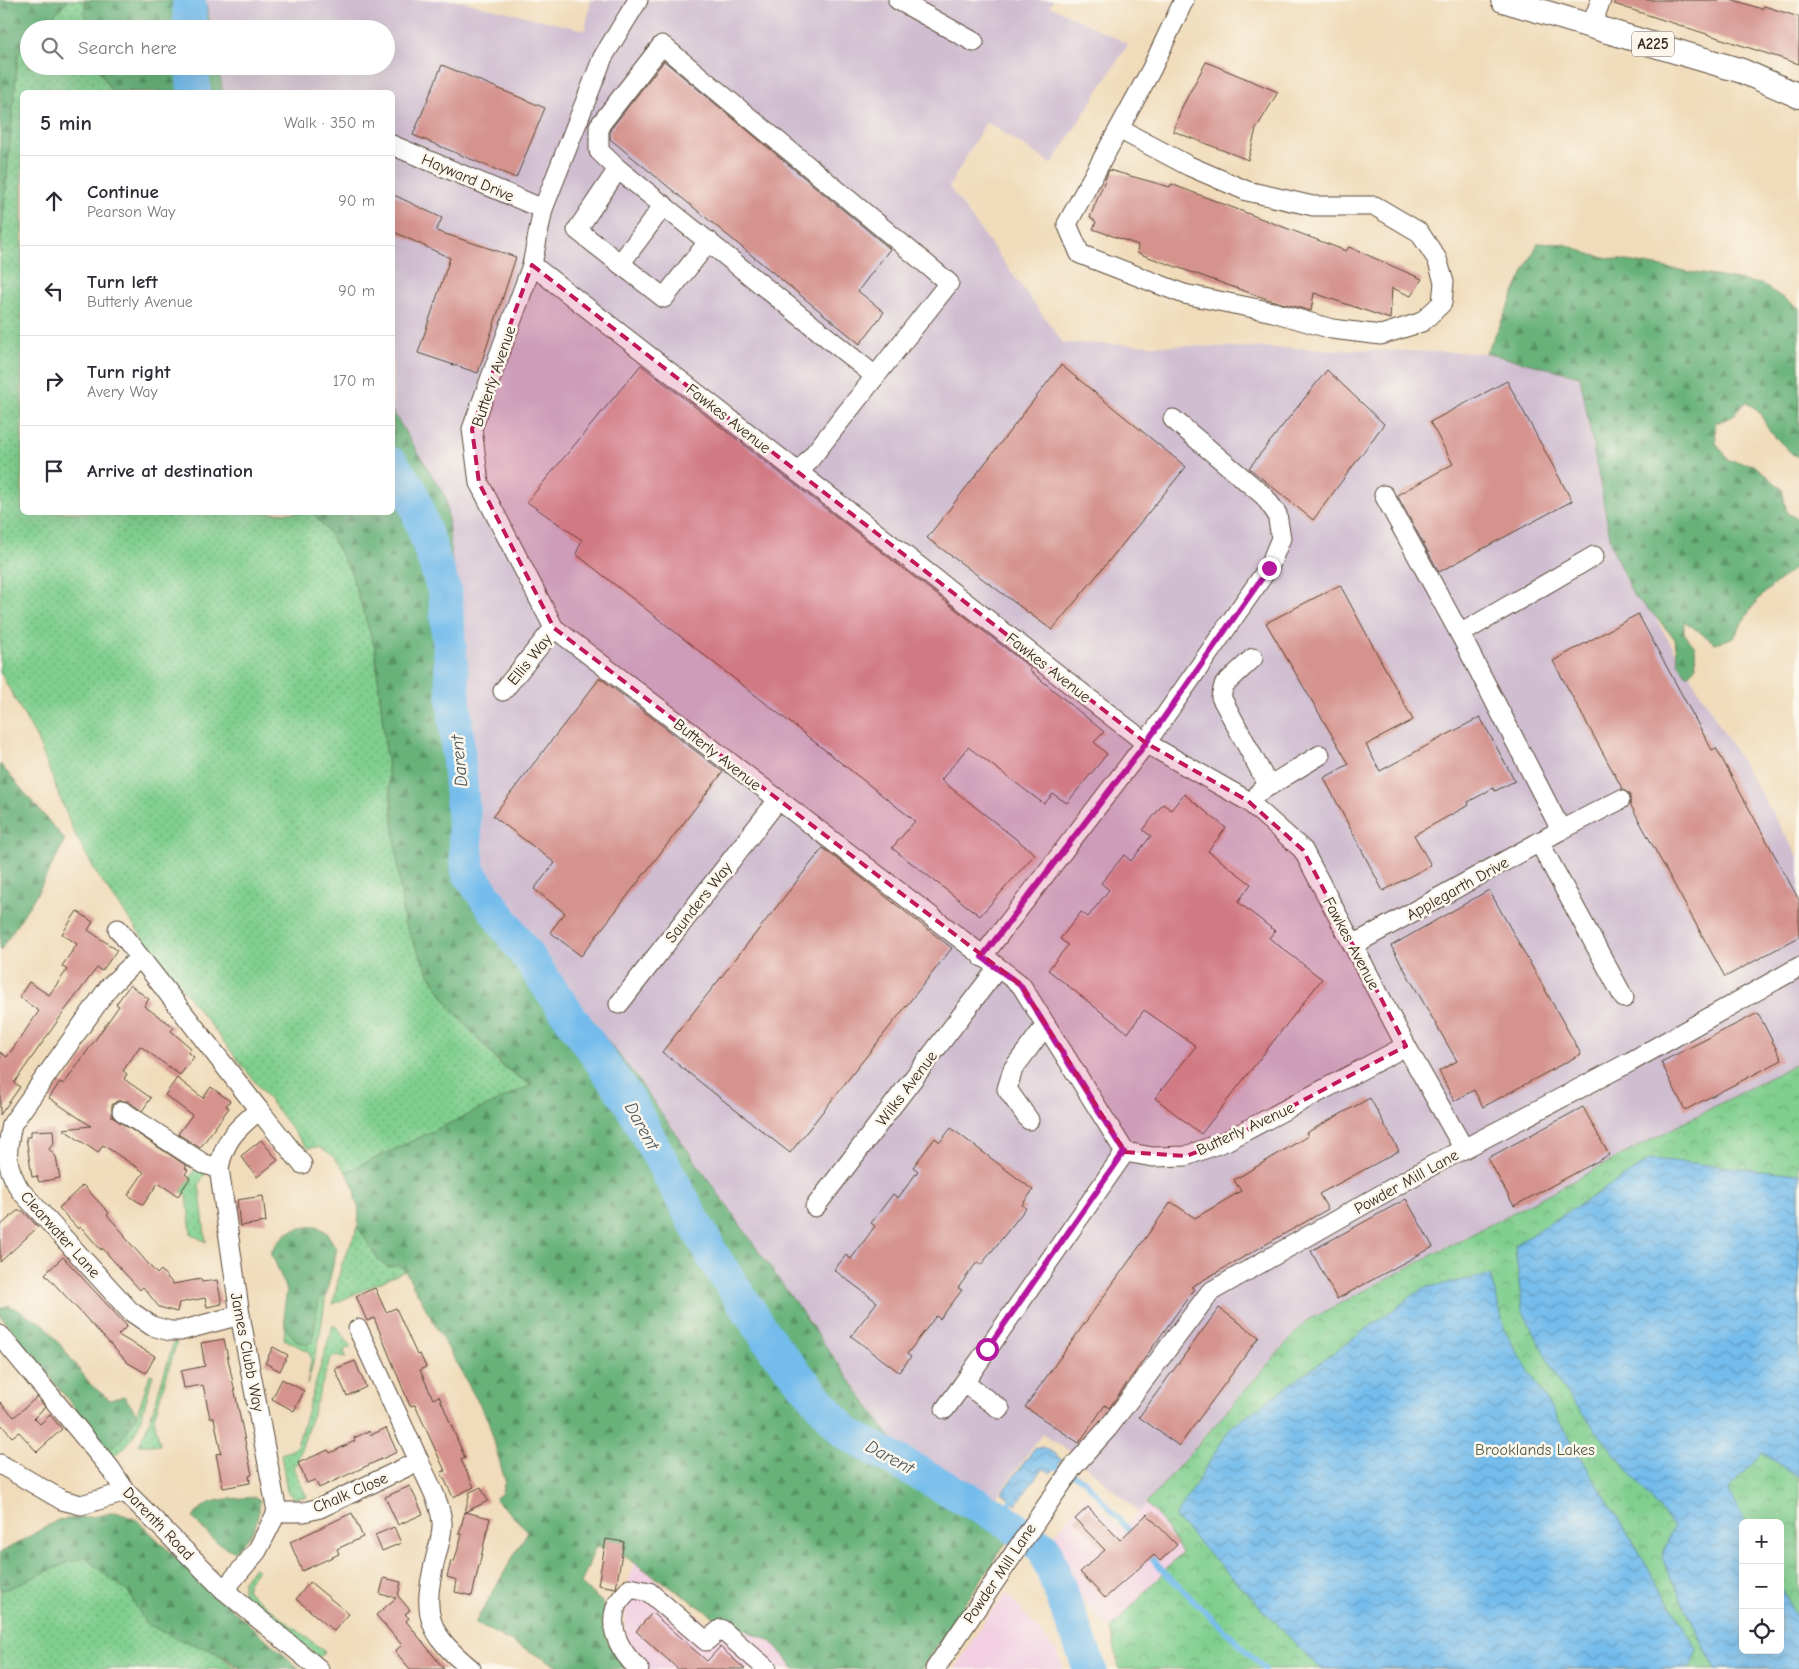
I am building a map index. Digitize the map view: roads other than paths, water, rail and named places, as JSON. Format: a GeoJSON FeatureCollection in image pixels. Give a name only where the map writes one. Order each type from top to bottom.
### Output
{"type":"FeatureCollection","features":[{"type":"Feature","properties":{"kind":"main road","name":"A225"},"geometry":{"type":"LineString","coordinates":[[1504,0],[1742,71],[1799,96]]}},
{"type":"Feature","properties":{"kind":"street","name":"Butterly Avenue"},"geometry":{"type":"LineString","coordinates":[[638,0],[603,58],[543,209],[532,265],[472,429],[479,483],[554,628],[1020,985],[1124,1152],[1153,1157],[1186,1156],[1226,1141],[1406,1046]]}},
{"type":"Feature","properties":{"kind":"street"},"geometry":{"type":"LineString","coordinates":[[898,0],[974,42]]}},
{"type":"Feature","properties":{"kind":"street"},"geometry":{"type":"LineString","coordinates":[[1119,129],[1189,166],[1247,191],[1313,206],[1375,206],[1419,232],[1437,259],[1444,282],[1442,303],[1422,322],[1381,335],[1342,330],[1273,312],[1184,294],[1080,254],[1067,224],[1151,70],[1184,0]]}},
{"type":"Feature","properties":{"kind":"street"},"geometry":{"type":"LineString","coordinates":[[1591,26],[1601,0]]}},
{"type":"Feature","properties":{"kind":"street"},"geometry":{"type":"LineString","coordinates":[[799,473],[876,376],[949,283],[662,45],[599,126],[600,151],[618,169],[876,376]]}},
{"type":"Feature","properties":{"kind":"street","name":"Hayward Drive"},"geometry":{"type":"LineString","coordinates":[[395,146],[543,209]]}},
{"type":"Feature","properties":{"kind":"street"},"geometry":{"type":"LineString","coordinates":[[618,169],[577,230],[664,298],[709,241]]}},
{"type":"Feature","properties":{"kind":"street"},"geometry":{"type":"LineString","coordinates":[[620,264],[664,205]]}},
{"type":"Feature","properties":{"kind":"street","name":"Fawkes Avenue"},"geometry":{"type":"LineString","coordinates":[[532,265],[1146,743],[1248,801],[1303,850],[1406,1046],[1464,1149]]}},
{"type":"Feature","properties":{"kind":"street"},"geometry":{"type":"LineString","coordinates":[[982,957],[1146,743],[1269,568],[1281,538],[1277,514],[1264,496],[1173,419]]}},
{"type":"Feature","properties":{"kind":"street"},"geometry":{"type":"LineString","coordinates":[[1384,495],[1460,634],[1561,830]]}},
{"type":"Feature","properties":{"kind":"street"},"geometry":{"type":"LineString","coordinates":[[1460,634],[1594,556]]}},
{"type":"Feature","properties":{"kind":"street","name":"Ellis Way"},"geometry":{"type":"LineString","coordinates":[[503,691],[554,628]]}},
{"type":"Feature","properties":{"kind":"street"},"geometry":{"type":"LineString","coordinates":[[1252,658],[1224,685],[1221,696],[1268,785]]}},
{"type":"Feature","properties":{"kind":"street"},"geometry":{"type":"LineString","coordinates":[[1248,801],[1268,785],[1320,755]]}},
{"type":"Feature","properties":{"kind":"street","name":"Saunders Way"},"geometry":{"type":"LineString","coordinates":[[619,1004],[778,800]]}},
{"type":"Feature","properties":{"kind":"street","name":"Applegarth Drive"},"geometry":{"type":"LineString","coordinates":[[1353,945],[1561,830],[1620,800]]}},
{"type":"Feature","properties":{"kind":"street"},"geometry":{"type":"LineString","coordinates":[[1539,842],[1624,998]]}},
{"type":"Feature","properties":{"kind":"street"},"geometry":{"type":"LineString","coordinates":[[118,929],[302,1164]]}},
{"type":"Feature","properties":{"kind":"street","name":"Clearwater Lane"},"geometry":{"type":"LineString","coordinates":[[140,957],[109,986],[12,1124],[4,1174],[124,1304],[152,1326],[180,1331],[240,1315]]}},
{"type":"Feature","properties":{"kind":"street","name":"Powder Mill Lane"},"geometry":{"type":"LineString","coordinates":[[935,1669],[1069,1472],[1108,1428],[1210,1292],[1464,1149],[1630,1062],[1799,967]]}},
{"type":"Feature","properties":{"kind":"street","name":"Wilks Avenue"},"geometry":{"type":"LineString","coordinates":[[815,1207],[997,969]]}},
{"type":"Feature","properties":{"kind":"street"},"geometry":{"type":"LineString","coordinates":[[1029,1120],[1007,1089],[1013,1069],[1046,1025]]}},
{"type":"Feature","properties":{"kind":"street","name":"James Clubb Way"},"geometry":{"type":"LineString","coordinates":[[259,1110],[231,1135],[222,1151],[219,1168],[240,1315],[278,1512]]}},
{"type":"Feature","properties":{"kind":"street"},"geometry":{"type":"LineString","coordinates":[[122,1111],[204,1164],[219,1168]]}},
{"type":"Feature","properties":{"kind":"street"},"geometry":{"type":"LineString","coordinates":[[945,1410],[1124,1152]]}},
{"type":"Feature","properties":{"kind":"street"},"geometry":{"type":"LineString","coordinates":[[358,1329],[440,1511],[443,1524],[428,1589],[431,1620],[436,1633],[448,1651],[471,1669]]}},
{"type":"Feature","properties":{"kind":"street","name":"Darenth Road"},"geometry":{"type":"LineString","coordinates":[[0,1335],[110,1468],[126,1492],[224,1590],[319,1669]]}},
{"type":"Feature","properties":{"kind":"street"},"geometry":{"type":"LineString","coordinates":[[964,1383],[1000,1409]]}},
{"type":"Feature","properties":{"kind":"street","name":"Chalk Close"},"geometry":{"type":"LineString","coordinates":[[278,1512],[304,1512],[320,1508],[419,1461]]}},
{"type":"Feature","properties":{"kind":"street"},"geometry":{"type":"LineString","coordinates":[[0,1464],[62,1500],[81,1505],[126,1492]]}},
{"type":"Feature","properties":{"kind":"street"},"geometry":{"type":"LineString","coordinates":[[224,1590],[257,1551],[278,1512]]}},
{"type":"Feature","properties":{"kind":"street"},"geometry":{"type":"LineString","coordinates":[[638,1669],[621,1647],[612,1627],[616,1605],[630,1588],[649,1592],[706,1641],[721,1629],[767,1669]]}},
{"type":"Feature","properties":{"kind":"water"},"geometry":{"type":"Polygon","coordinates":[[[1652,1159],[1799,1174],[1799,1477],[1762,1453],[1728,1489],[1744,1519],[1739,1519],[1739,1654],[1784,1654],[1784,1594],[1799,1622],[1799,1669],[1714,1669],[1662,1558],[1673,1526],[1564,1391],[1522,1310],[1515,1245],[1652,1159]]]}},
{"type":"Feature","properties":{"kind":"water"},"geometry":{"type":"Polygon","coordinates":[[[1490,1275],[1506,1333],[1697,1649],[1690,1669],[1320,1669],[1175,1518],[1230,1428],[1423,1288],[1490,1275]]]}},
{"type":"Feature","properties":{"kind":"water"},"geometry":{"type":"Polygon","coordinates":[[[1042,1447],[1062,1460],[1051,1473],[1044,1469],[1041,1470],[1016,1505],[1002,1492],[1034,1449],[1042,1447]]]}},
{"type":"Feature","properties":{"kind":"waterway","name":"Darent"},"geometry":{"type":"LineString","coordinates":[[189,0],[190,20]]}},
{"type":"Feature","properties":{"kind":"waterway","name":"Darent"},"geometry":{"type":"LineString","coordinates":[[193,75],[194,90]]}},
{"type":"Feature","properties":{"kind":"waterway","name":"Darent"},"geometry":{"type":"LineString","coordinates":[[395,468],[411,491],[445,593],[468,872],[629,1101],[714,1258],[774,1348],[846,1433],[999,1517],[1044,1548],[1090,1669]]}},
{"type":"Feature","properties":{"kind":"waterway"},"geometry":{"type":"LineString","coordinates":[[1050,1464],[1084,1480],[1133,1535]]}},
{"type":"Feature","properties":{"kind":"waterway"},"geometry":{"type":"LineString","coordinates":[[999,1517],[1014,1496]]}},
{"type":"Feature","properties":{"kind":"waterway"},"geometry":{"type":"LineString","coordinates":[[1147,1552],[1161,1569],[1265,1669]]}},
{"type":"Feature","properties":{"kind":"park label","name":"Brooklands Lakes"},"geometry":{"type":"Point","coordinates":[1535,1449]}}]}
